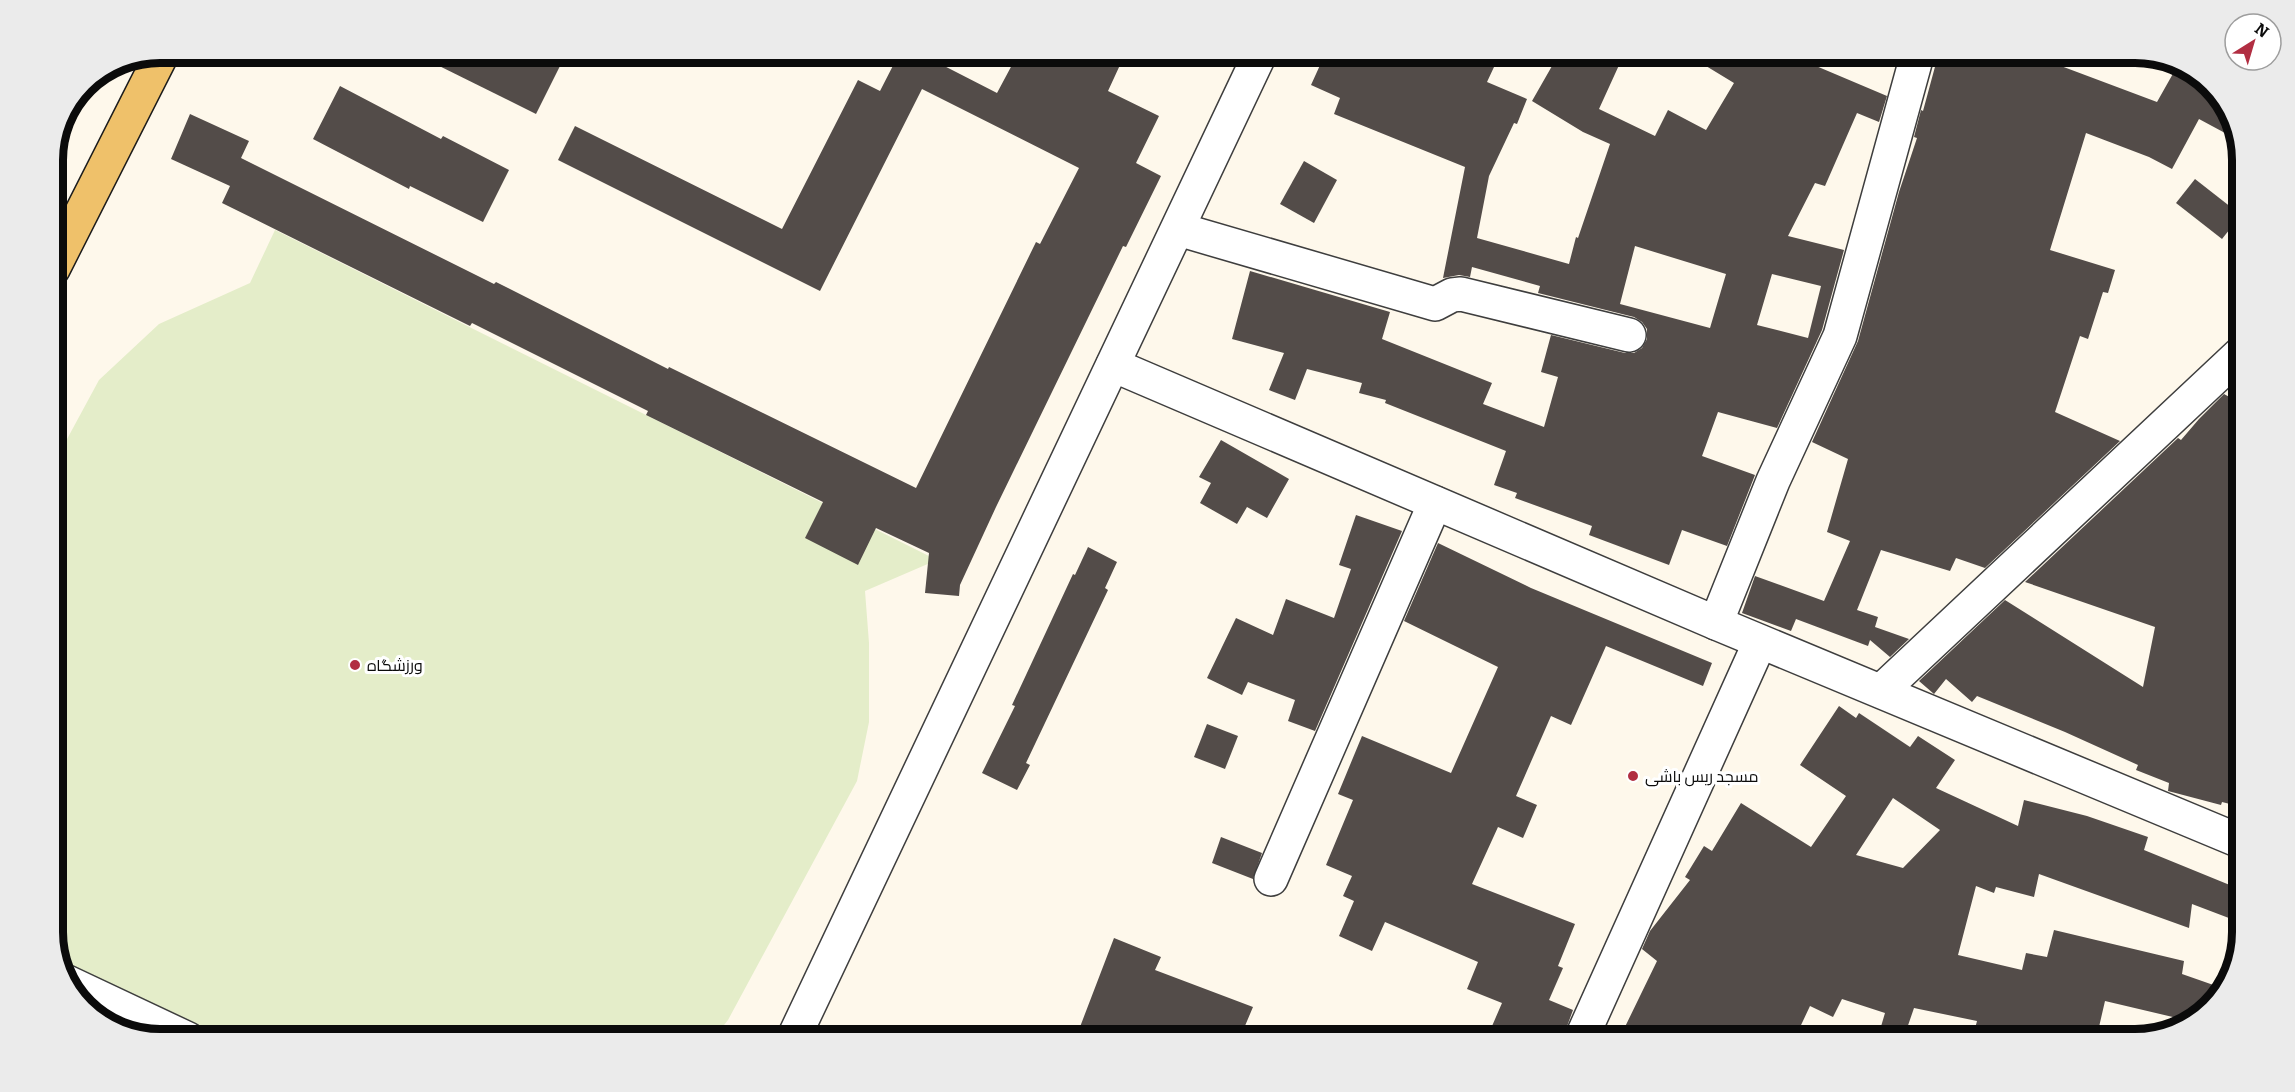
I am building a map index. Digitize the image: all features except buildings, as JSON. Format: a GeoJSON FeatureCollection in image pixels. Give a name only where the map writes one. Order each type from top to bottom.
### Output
{"type":"FeatureCollection","features":[{"type":"Feature","properties":{"kind":"main road"},"geometry":{"type":"LineString","coordinates":[[63,249],[157,63]]}},
{"type":"Feature","properties":{"kind":"street"},"geometry":{"type":"LineString","coordinates":[[798,1029],[1256,63]]}},
{"type":"Feature","properties":{"kind":"street"},"geometry":{"type":"LineString","coordinates":[[1716,623],[1773,481],[1840,336],[1915,63]]}},
{"type":"Feature","properties":{"kind":"street"},"geometry":{"type":"LineString","coordinates":[[1178,229],[1435,304],[1452,295],[1461,294],[1629,335]]}},
{"type":"Feature","properties":{"kind":"street"},"geometry":{"type":"LineString","coordinates":[[1881,691],[2232,361]]}},
{"type":"Feature","properties":{"kind":"street"},"geometry":{"type":"LineString","coordinates":[[1113,365],[1760,642],[2232,838]]}},
{"type":"Feature","properties":{"kind":"street"},"geometry":{"type":"LineString","coordinates":[[1270,879],[1435,503]]}},
{"type":"Feature","properties":{"kind":"street"},"geometry":{"type":"LineString","coordinates":[[1586,1029],[1760,642]]}},
{"type":"Feature","properties":{"kind":"street"},"geometry":{"type":"LineString","coordinates":[[81,989],[165,1029]]}},
{"type":"Feature","properties":{"kind":"green space"},"geometry":{"type":"Polygon","coordinates":[[[275,230],[937,560],[865,591],[869,643],[869,722],[857,781],[728,1020],[721,1029],[196,1029],[135,1004],[69,965],[63,939],[63,447],[99,380],[159,324],[250,283],[275,230]]]}},
{"type":"Feature","properties":{"kind":"place","name":"ورزشگاه"},"geometry":{"type":"Point","coordinates":[355,665]}},
{"type":"Feature","properties":{"kind":"place","name":"مسجد ریس باشی"},"geometry":{"type":"Point","coordinates":[1633,776]}}]}
